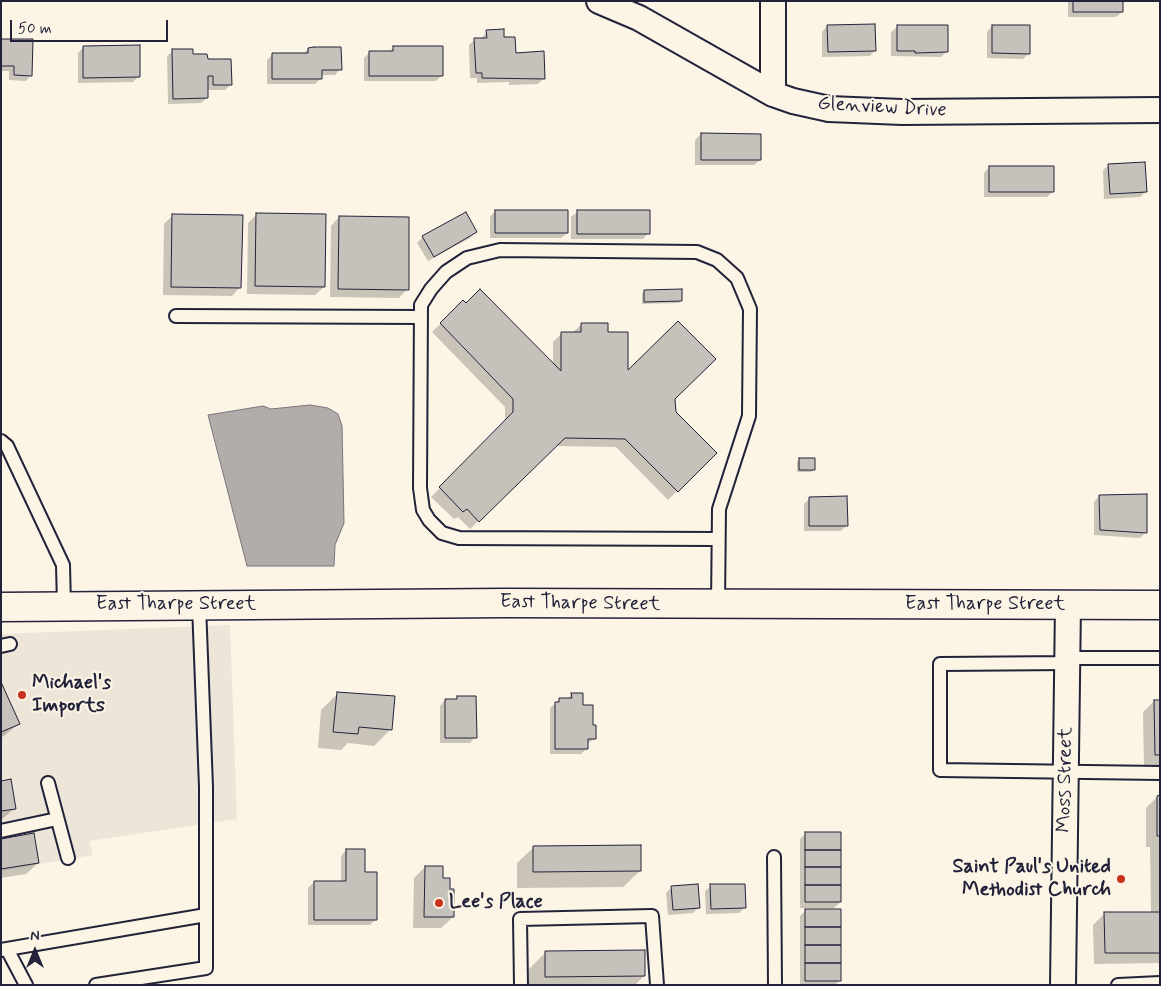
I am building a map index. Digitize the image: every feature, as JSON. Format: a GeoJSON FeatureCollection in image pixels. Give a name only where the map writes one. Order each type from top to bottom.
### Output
{"type":"FeatureCollection","features":[{"type":"Feature","properties":{"kind":"main road","name":"East Tharpe Street"},"geometry":{"type":"LineString","coordinates":[[1,607],[504,603],[1160,605]]}},
{"type":"Feature","properties":{"kind":"street","name":"Glenview Drive"},"geometry":{"type":"LineString","coordinates":[[599,1],[639,18],[773,94],[793,101],[829,109],[902,112],[1160,110]]}},
{"type":"Feature","properties":{"kind":"street"},"geometry":{"type":"LineString","coordinates":[[773,1],[773,94]]}},
{"type":"Feature","properties":{"kind":"street","name":"Moss Street"},"geometry":{"type":"LineString","coordinates":[[1063,985],[1068,604]]}},
{"type":"Feature","properties":{"kind":"lane"},"geometry":{"type":"LineString","coordinates":[[717,539],[459,538],[442,533],[423,510],[420,488],[421,305],[431,289],[446,272],[467,258],[500,250],[697,252],[717,260],[737,278],[750,309],[749,416],[719,509],[717,539],[718,605]]}},
{"type":"Feature","properties":{"kind":"lane"},"geometry":{"type":"LineString","coordinates":[[176,316],[421,318]]}},
{"type":"Feature","properties":{"kind":"lane"},"geometry":{"type":"LineString","coordinates":[[1,442],[7,446],[63,565],[64,605]]}},
{"type":"Feature","properties":{"kind":"lane"},"geometry":{"type":"LineString","coordinates":[[96,985],[167,979],[206,968],[206,787],[199,605]]}},
{"type":"Feature","properties":{"kind":"lane"},"geometry":{"type":"LineString","coordinates":[[1160,658],[940,664],[940,770],[1160,773]]}},
{"type":"Feature","properties":{"kind":"lane"},"geometry":{"type":"LineString","coordinates":[[48,783],[68,858]]}},
{"type":"Feature","properties":{"kind":"lane"},"geometry":{"type":"LineString","coordinates":[[1,831],[57,818]]}},
{"type":"Feature","properties":{"kind":"lane"},"geometry":{"type":"LineString","coordinates":[[774,857],[775,985]]}},
{"type":"Feature","properties":{"kind":"lane"},"geometry":{"type":"LineString","coordinates":[[26,985],[4,949],[206,915]]}},
{"type":"Feature","properties":{"kind":"lane"},"geometry":{"type":"LineString","coordinates":[[521,985],[520,920],[652,916],[658,985]]}},
{"type":"Feature","properties":{"kind":"lane"},"geometry":{"type":"LineString","coordinates":[[1118,985],[1160,983]]}},
{"type":"Feature","properties":{"kind":"shaded area"},"geometry":{"type":"Polygon","coordinates":[[[310,405],[328,408],[338,414],[342,426],[344,523],[335,545],[334,566],[247,566],[208,415],[263,406],[271,409],[310,405]]]}},
{"type":"Feature","properties":{"kind":"shaded area"},"geometry":{"type":"Polygon","coordinates":[[[230,625],[237,819],[89,841],[93,855],[1,871],[1,634],[230,625]]]}},
{"type":"Feature","properties":{"kind":"building"},"geometry":{"type":"Polygon","coordinates":[[[1073,1],[1123,1],[1123,12],[1073,12],[1073,1]]]}},
{"type":"Feature","properties":{"kind":"building"},"geometry":{"type":"Polygon","coordinates":[[[875,24],[876,51],[828,52],[827,25],[875,24]]]}},
{"type":"Feature","properties":{"kind":"building"},"geometry":{"type":"Polygon","coordinates":[[[897,25],[948,25],[948,52],[915,53],[915,51],[897,51],[897,25]]]}},
{"type":"Feature","properties":{"kind":"building"},"geometry":{"type":"Polygon","coordinates":[[[992,25],[1030,25],[1030,54],[992,53],[992,25]]]}},
{"type":"Feature","properties":{"kind":"building"},"geometry":{"type":"Polygon","coordinates":[[[504,29],[504,37],[515,37],[516,53],[544,51],[545,79],[482,78],[482,73],[476,73],[474,38],[487,38],[486,30],[504,29]]]}},
{"type":"Feature","properties":{"kind":"building"},"geometry":{"type":"Polygon","coordinates":[[[1,39],[33,39],[32,76],[14,75],[14,66],[1,66],[1,39]]]}},
{"type":"Feature","properties":{"kind":"building"},"geometry":{"type":"Polygon","coordinates":[[[140,45],[140,77],[83,78],[83,46],[140,45]]]}},
{"type":"Feature","properties":{"kind":"building"},"geometry":{"type":"Polygon","coordinates":[[[393,46],[443,46],[443,76],[369,76],[369,51],[393,51],[393,46]]]}},
{"type":"Feature","properties":{"kind":"building"},"geometry":{"type":"Polygon","coordinates":[[[341,47],[342,70],[322,70],[322,79],[272,79],[272,53],[308,53],[308,48],[341,47]]]}},
{"type":"Feature","properties":{"kind":"building"},"geometry":{"type":"Polygon","coordinates":[[[172,49],[193,49],[193,54],[207,54],[208,59],[231,59],[232,85],[213,85],[213,76],[208,76],[208,98],[173,99],[172,49]]]}},
{"type":"Feature","properties":{"kind":"building"},"geometry":{"type":"Polygon","coordinates":[[[701,133],[761,134],[761,160],[701,160],[701,133]]]}},
{"type":"Feature","properties":{"kind":"building"},"geometry":{"type":"Polygon","coordinates":[[[1145,162],[1147,192],[1110,194],[1108,164],[1145,162]]]}},
{"type":"Feature","properties":{"kind":"building"},"geometry":{"type":"Polygon","coordinates":[[[989,166],[1054,166],[1054,192],[989,192],[989,166]]]}},
{"type":"Feature","properties":{"kind":"building"},"geometry":{"type":"Polygon","coordinates":[[[495,210],[568,210],[568,233],[495,233],[495,210]]]}},
{"type":"Feature","properties":{"kind":"building"},"geometry":{"type":"Polygon","coordinates":[[[577,210],[650,210],[650,234],[577,234],[577,210]]]}},
{"type":"Feature","properties":{"kind":"building"},"geometry":{"type":"Polygon","coordinates":[[[466,212],[477,232],[434,257],[422,236],[466,212]]]}},
{"type":"Feature","properties":{"kind":"building"},"geometry":{"type":"Polygon","coordinates":[[[256,213],[326,214],[325,287],[255,286],[256,213]]]}},
{"type":"Feature","properties":{"kind":"building"},"geometry":{"type":"Polygon","coordinates":[[[172,214],[243,215],[241,288],[171,287],[172,214]]]}},
{"type":"Feature","properties":{"kind":"building"},"geometry":{"type":"Polygon","coordinates":[[[339,216],[409,217],[409,290],[338,289],[339,216]]]}},
{"type":"Feature","properties":{"kind":"building"},"geometry":{"type":"Polygon","coordinates":[[[480,289],[561,371],[561,332],[581,332],[581,323],[608,323],[608,332],[628,332],[628,370],[678,321],[716,359],[675,399],[676,412],[717,453],[678,492],[625,439],[565,438],[479,522],[467,509],[463,512],[439,487],[513,412],[513,399],[440,323],[463,300],[466,303],[480,289]]]}},
{"type":"Feature","properties":{"kind":"building"},"geometry":{"type":"Polygon","coordinates":[[[682,289],[682,301],[644,302],[644,290],[682,289]]]}},
{"type":"Feature","properties":{"kind":"building"},"geometry":{"type":"Polygon","coordinates":[[[799,458],[815,458],[815,470],[799,470],[799,458]]]}},
{"type":"Feature","properties":{"kind":"building"},"geometry":{"type":"Polygon","coordinates":[[[1147,494],[1147,533],[1100,530],[1099,495],[1147,494]]]}},
{"type":"Feature","properties":{"kind":"building"},"geometry":{"type":"Polygon","coordinates":[[[847,496],[848,526],[809,526],[809,497],[847,496]]]}},
{"type":"Feature","properties":{"kind":"building"},"geometry":{"type":"Polygon","coordinates":[[[1,682],[20,724],[1,732],[1,682]]]}},
{"type":"Feature","properties":{"kind":"building"},"geometry":{"type":"Polygon","coordinates":[[[337,692],[395,696],[392,730],[359,727],[358,734],[333,732],[337,692]]]}},
{"type":"Feature","properties":{"kind":"building"},"geometry":{"type":"Polygon","coordinates":[[[571,693],[583,693],[583,705],[593,705],[593,725],[596,725],[596,739],[588,739],[588,749],[555,749],[555,702],[559,702],[559,698],[572,698],[571,693]]]}},
{"type":"Feature","properties":{"kind":"building"},"geometry":{"type":"Polygon","coordinates":[[[457,696],[476,696],[477,738],[445,738],[445,699],[457,699],[457,696]]]}},
{"type":"Feature","properties":{"kind":"building"},"geometry":{"type":"Polygon","coordinates":[[[1154,700],[1160,700],[1160,755],[1155,755],[1154,700]]]}},
{"type":"Feature","properties":{"kind":"building"},"geometry":{"type":"Polygon","coordinates":[[[11,779],[16,809],[1,811],[1,781],[11,779]]]}},
{"type":"Feature","properties":{"kind":"building"},"geometry":{"type":"Polygon","coordinates":[[[1160,795],[1160,836],[1157,836],[1157,796],[1160,795]]]}},
{"type":"Feature","properties":{"kind":"building"},"geometry":{"type":"Polygon","coordinates":[[[805,832],[841,832],[841,850],[805,850],[805,832]]]}},
{"type":"Feature","properties":{"kind":"building"},"geometry":{"type":"Polygon","coordinates":[[[34,833],[39,863],[1,869],[1,839],[34,833]]]}},
{"type":"Feature","properties":{"kind":"building"},"geometry":{"type":"Polygon","coordinates":[[[641,845],[641,871],[533,872],[533,846],[641,845]]]}},
{"type":"Feature","properties":{"kind":"building"},"geometry":{"type":"Polygon","coordinates":[[[346,849],[365,849],[365,872],[377,872],[377,920],[314,920],[314,881],[346,881],[346,849]]]}},
{"type":"Feature","properties":{"kind":"building"},"geometry":{"type":"Polygon","coordinates":[[[805,850],[841,850],[841,867],[805,867],[805,850]]]}},
{"type":"Feature","properties":{"kind":"building","name":"Lee's Place"},"geometry":{"type":"Polygon","coordinates":[[[425,866],[443,866],[443,878],[450,878],[450,889],[454,889],[454,917],[424,917],[425,866]]]}},
{"type":"Feature","properties":{"kind":"building"},"geometry":{"type":"Polygon","coordinates":[[[805,867],[841,867],[841,885],[805,885],[805,867]]]}},
{"type":"Feature","properties":{"kind":"building"},"geometry":{"type":"Polygon","coordinates":[[[698,884],[700,908],[673,910],[671,886],[698,884]]]}},
{"type":"Feature","properties":{"kind":"building"},"geometry":{"type":"Polygon","coordinates":[[[710,884],[745,884],[746,908],[711,909],[710,884]]]}},
{"type":"Feature","properties":{"kind":"building"},"geometry":{"type":"Polygon","coordinates":[[[805,885],[841,885],[841,902],[805,902],[805,885]]]}},
{"type":"Feature","properties":{"kind":"building"},"geometry":{"type":"Polygon","coordinates":[[[805,909],[841,909],[841,927],[805,927],[805,909]]]}},
{"type":"Feature","properties":{"kind":"building"},"geometry":{"type":"Polygon","coordinates":[[[1104,912],[1160,912],[1160,953],[1105,953],[1104,912]]]}},
{"type":"Feature","properties":{"kind":"building"},"geometry":{"type":"Polygon","coordinates":[[[805,927],[841,927],[841,945],[805,945],[805,927]]]}},
{"type":"Feature","properties":{"kind":"building"},"geometry":{"type":"Polygon","coordinates":[[[805,945],[841,945],[841,963],[805,963],[805,945]]]}},
{"type":"Feature","properties":{"kind":"building"},"geometry":{"type":"Polygon","coordinates":[[[645,950],[645,976],[545,977],[545,951],[645,950]]]}},
{"type":"Feature","properties":{"kind":"building"},"geometry":{"type":"Polygon","coordinates":[[[805,963],[841,963],[841,981],[805,981],[805,963]]]}},
{"type":"Feature","properties":{"kind":"place","name":"Michael's Imports"},"geometry":{"type":"Point","coordinates":[22,695]}},
{"type":"Feature","properties":{"kind":"place","name":"Saint Paul's United Methodist Church"},"geometry":{"type":"Point","coordinates":[1121,879]}},
{"type":"Feature","properties":{"kind":"place","name":"Lee's Place"},"geometry":{"type":"Point","coordinates":[439,903]}}]}
